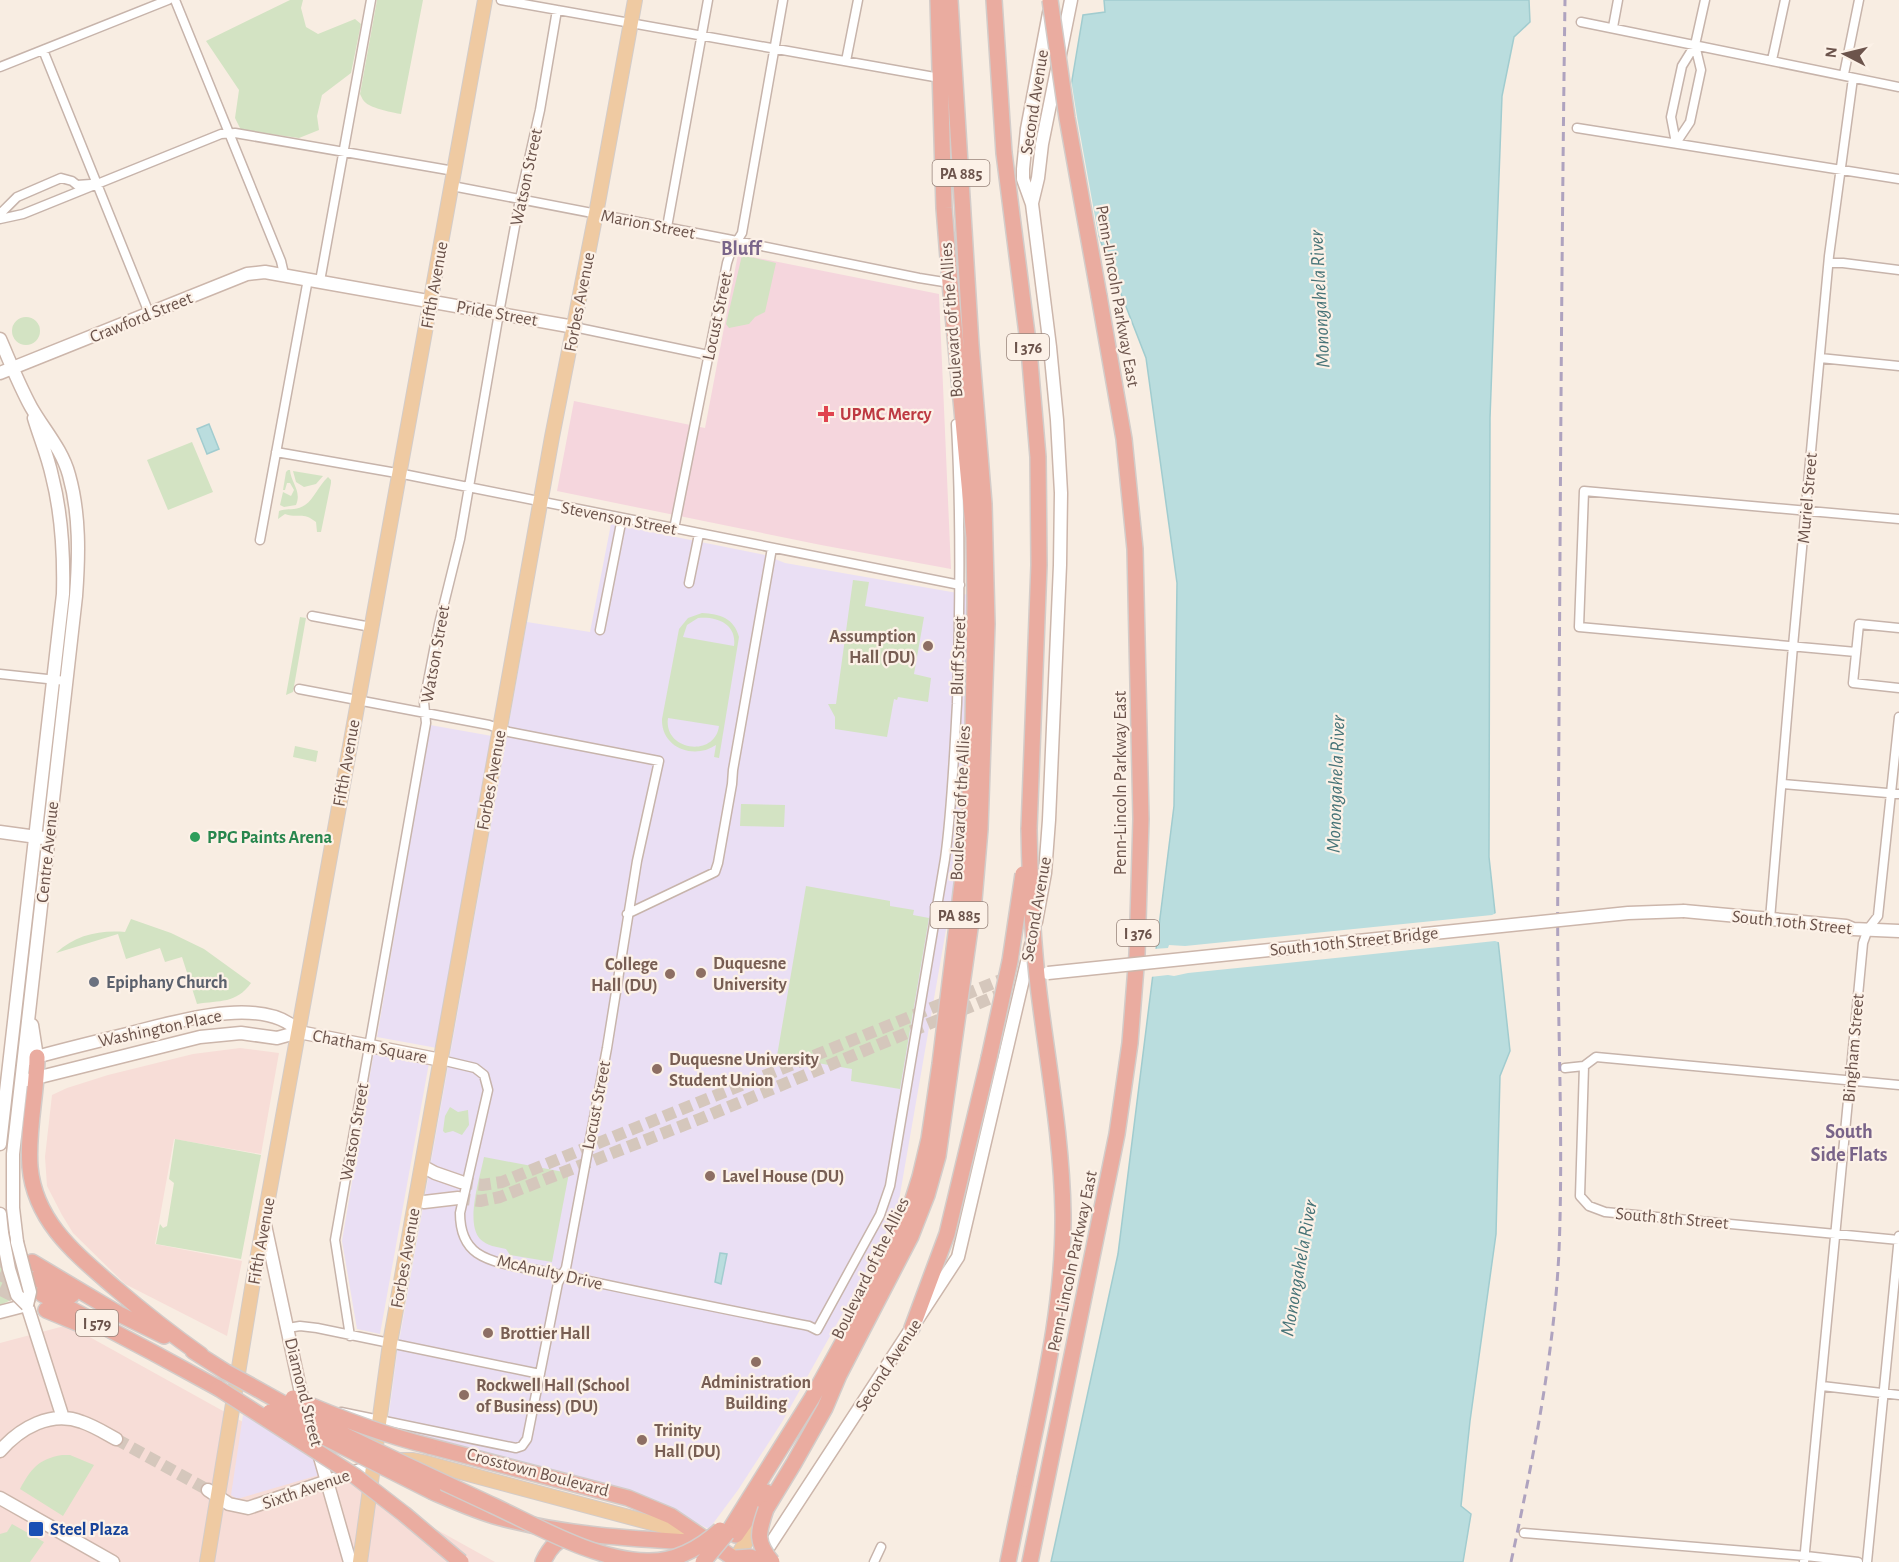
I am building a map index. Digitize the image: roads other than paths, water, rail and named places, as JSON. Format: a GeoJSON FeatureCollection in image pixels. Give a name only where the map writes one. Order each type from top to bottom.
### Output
{"type":"FeatureCollection","features":[{"type":"Feature","properties":{"kind":"highway","name":"Boulevard of the Allies"},"geometry":{"type":"LineString","coordinates":[[728,1532],[812,1398],[890,1257],[907,1218],[929,1139],[968,835],[973,730],[975,603],[974,537],[944,208],[938,0]]}},
{"type":"Feature","properties":{"kind":"highway","name":"Boulevard of the Allies"},"geometry":{"type":"LineString","coordinates":[[766,1509],[825,1408],[839,1375],[911,1236],[927,1195],[935,1166],[974,900],[980,829],[986,647],[986,555],[951,0]]}},
{"type":"Feature","properties":{"kind":"highway","name":"Penn-Lincoln Parkway East"},"geometry":{"type":"LineString","coordinates":[[994,0],[1003,143],[1030,359],[1038,457],[1039,565],[1029,829],[1030,889],[1034,946],[1061,1159],[1063,1239],[1061,1285],[1055,1328],[1008,1562]]}},
{"type":"Feature","properties":{"kind":"highway","name":"Penn-Lincoln Parkway East"},"geometry":{"type":"LineString","coordinates":[[1030,1562],[1117,1134],[1130,1043],[1137,954],[1141,819],[1135,549],[1124,439],[1067,118],[1051,0]]}},
{"type":"Feature","properties":{"kind":"highway"},"geometry":{"type":"LineString","coordinates":[[912,1328],[942,1250],[951,1218],[1012,951],[1029,829]]}},
{"type":"Feature","properties":{"kind":"highway"},"geometry":{"type":"LineString","coordinates":[[30,1059],[37,1078],[30,1144],[30,1169],[36,1192],[48,1219],[72,1251],[171,1334],[201,1355]]}},
{"type":"Feature","properties":{"kind":"highway","name":"I 579"},"geometry":{"type":"LineString","coordinates":[[32,1262],[119,1314],[201,1355],[224,1371]]}},
{"type":"Feature","properties":{"kind":"highway"},"geometry":{"type":"LineString","coordinates":[[36,1279],[119,1314]]}},
{"type":"Feature","properties":{"kind":"highway","name":"I 579"},"geometry":{"type":"LineString","coordinates":[[42,1294],[213,1386]]}},
{"type":"Feature","properties":{"kind":"highway"},"geometry":{"type":"LineString","coordinates":[[46,1310],[152,1352]]}},
{"type":"Feature","properties":{"kind":"highway"},"geometry":{"type":"LineString","coordinates":[[224,1371],[322,1424],[393,1458],[569,1540],[611,1556],[648,1562],[674,1558],[728,1532]]}},
{"type":"Feature","properties":{"kind":"highway"},"geometry":{"type":"LineString","coordinates":[[224,1371],[343,1420],[376,1431],[628,1498],[659,1510],[737,1560],[750,1557],[768,1558]]}},
{"type":"Feature","properties":{"kind":"highway"},"geometry":{"type":"LineString","coordinates":[[703,1562],[728,1532],[755,1509],[839,1375]]}},
{"type":"Feature","properties":{"kind":"highway"},"geometry":{"type":"LineString","coordinates":[[213,1386],[316,1433],[433,1492],[498,1517],[562,1533],[663,1542],[709,1543]]}},
{"type":"Feature","properties":{"kind":"highway"},"geometry":{"type":"LineString","coordinates":[[213,1386],[355,1476],[461,1562]]}},
{"type":"Feature","properties":{"kind":"highway"},"geometry":{"type":"LineString","coordinates":[[766,1509],[759,1539],[768,1558]]}},
{"type":"Feature","properties":{"kind":"highway"},"geometry":{"type":"LineString","coordinates":[[716,1562],[728,1532]]}},
{"type":"Feature","properties":{"kind":"highway"},"geometry":{"type":"LineString","coordinates":[[543,1562],[553,1546],[562,1539],[562,1533]]}},
{"type":"Feature","properties":{"kind":"main road","name":"Fifth Avenue"},"geometry":{"type":"LineString","coordinates":[[207,1562],[213,1493],[299,1032],[485,0]]}},
{"type":"Feature","properties":{"kind":"main road","name":"Forbes Avenue"},"geometry":{"type":"LineString","coordinates":[[360,1562],[390,1343],[540,502],[596,214],[634,0]]}},
{"type":"Feature","properties":{"kind":"main road","name":"Second Avenue"},"geometry":{"type":"LineString","coordinates":[[768,1558],[912,1328],[951,1270],[960,1250],[1041,898],[1048,846],[1061,529],[1054,384],[1032,204],[1023,179],[1024,150],[1051,0]]}},
{"type":"Feature","properties":{"kind":"main road","name":"Second Avenue"},"geometry":{"type":"LineString","coordinates":[[1032,204],[1071,0]]}},
{"type":"Feature","properties":{"kind":"main road","name":"Crawford Street"},"geometry":{"type":"LineString","coordinates":[[0,373],[247,274],[265,272],[284,274]]}},
{"type":"Feature","properties":{"kind":"main road","name":"Pride Street"},"geometry":{"type":"LineString","coordinates":[[284,274],[574,327]]}},
{"type":"Feature","properties":{"kind":"main road","name":"Centre Avenue"},"geometry":{"type":"LineString","coordinates":[[0,339],[32,408],[53,478],[63,535],[60,680],[42,838],[29,1005],[30,1059]]}},
{"type":"Feature","properties":{"kind":"main road"},"geometry":{"type":"LineString","coordinates":[[0,832],[42,838]]}},
{"type":"Feature","properties":{"kind":"main road","name":"Centre Avenue"},"geometry":{"type":"LineString","coordinates":[[0,1144],[4,1065],[42,838]]}},
{"type":"Feature","properties":{"kind":"main road","name":"South 10th Street Bridge"},"geometry":{"type":"LineString","coordinates":[[1024,978],[1048,973],[1628,913],[1684,911]]}},
{"type":"Feature","properties":{"kind":"main road","name":"South 10th Street"},"geometry":{"type":"LineString","coordinates":[[1684,911],[1899,931]]}},
{"type":"Feature","properties":{"kind":"main road"},"geometry":{"type":"LineString","coordinates":[[1001,980],[1024,978]]}},
{"type":"Feature","properties":{"kind":"main road"},"geometry":{"type":"LineString","coordinates":[[996,996],[1024,978]]}},
{"type":"Feature","properties":{"kind":"main road","name":"Washington Place"},"geometry":{"type":"LineString","coordinates":[[3,1086],[200,1037],[241,1033],[277,1038],[299,1032],[281,1018],[241,1013],[217,1014],[177,1021],[4,1065]]}},
{"type":"Feature","properties":{"kind":"main road","name":"Chatham Square"},"geometry":{"type":"LineString","coordinates":[[299,1032],[441,1060]]}},
{"type":"Feature","properties":{"kind":"main road"},"geometry":{"type":"LineString","coordinates":[[26,1308],[30,1292],[17,1242],[12,1178],[21,1081],[30,1059]]}},
{"type":"Feature","properties":{"kind":"main road"},"geometry":{"type":"LineString","coordinates":[[422,1166],[461,1182]]}},
{"type":"Feature","properties":{"kind":"main road"},"geometry":{"type":"LineString","coordinates":[[416,1200],[424,1202],[458,1198]]}},
{"type":"Feature","properties":{"kind":"main road"},"geometry":{"type":"LineString","coordinates":[[0,1214],[9,1269],[17,1295],[26,1308],[63,1418]]}},
{"type":"Feature","properties":{"kind":"main road","name":"Diamond Street"},"geometry":{"type":"LineString","coordinates":[[264,1221],[303,1404],[350,1562]]}},
{"type":"Feature","properties":{"kind":"main road"},"geometry":{"type":"LineString","coordinates":[[0,1312],[26,1308]]}},
{"type":"Feature","properties":{"kind":"main road"},"geometry":{"type":"LineString","coordinates":[[0,1451],[32,1425],[63,1418],[84,1422],[116,1439]]}},
{"type":"Feature","properties":{"kind":"main road","name":"Crosstown Boulevard"},"geometry":{"type":"LineString","coordinates":[[372,1466],[397,1459],[413,1460],[674,1529],[694,1531]]}},
{"type":"Feature","properties":{"kind":"main road","name":"Sixth Avenue"},"geometry":{"type":"LineString","coordinates":[[213,1493],[234,1507],[248,1508],[372,1466]]}},
{"type":"Feature","properties":{"kind":"main road"},"geometry":{"type":"LineString","coordinates":[[0,1498],[113,1562]]}},
{"type":"Feature","properties":{"kind":"main road","name":"Boulevard of the Allies"},"geometry":{"type":"LineString","coordinates":[[737,1560],[766,1509]]}},
{"type":"Feature","properties":{"kind":"street"},"geometry":{"type":"LineString","coordinates":[[0,67],[168,0]]}},
{"type":"Feature","properties":{"kind":"street"},"geometry":{"type":"LineString","coordinates":[[175,0],[281,261],[284,274]]}},
{"type":"Feature","properties":{"kind":"street"},"geometry":{"type":"LineString","coordinates":[[260,540],[276,452],[344,152],[371,0]]}},
{"type":"Feature","properties":{"kind":"street"},"geometry":{"type":"LineString","coordinates":[[501,0],[940,78]]}},
{"type":"Feature","properties":{"kind":"street"},"geometry":{"type":"LineString","coordinates":[[667,227],[708,0]]}},
{"type":"Feature","properties":{"kind":"street","name":"Locust Street"},"geometry":{"type":"LineString","coordinates":[[674,529],[729,257],[742,233],[783,0]]}},
{"type":"Feature","properties":{"kind":"street"},"geometry":{"type":"LineString","coordinates":[[846,61],[858,0]]}},
{"type":"Feature","properties":{"kind":"street"},"geometry":{"type":"LineString","coordinates":[[1613,27],[1618,0]]}},
{"type":"Feature","properties":{"kind":"street"},"geometry":{"type":"LineString","coordinates":[[1676,143],[1671,117],[1682,66],[1695,45],[1705,0]]}},
{"type":"Feature","properties":{"kind":"street"},"geometry":{"type":"LineString","coordinates":[[1772,60],[1785,0]]}},
{"type":"Feature","properties":{"kind":"street","name":"Muriel Street"},"geometry":{"type":"LineString","coordinates":[[1770,919],[1829,263],[1858,0]]}},
{"type":"Feature","properties":{"kind":"street","name":"Watson Street"},"geometry":{"type":"LineString","coordinates":[[351,1335],[335,1240],[426,723],[424,702],[437,633],[460,540],[499,314],[520,200],[540,110],[557,10]]}},
{"type":"Feature","properties":{"kind":"street"},"geometry":{"type":"LineString","coordinates":[[1581,21],[1899,87]]}},
{"type":"Feature","properties":{"kind":"street"},"geometry":{"type":"LineString","coordinates":[[1676,143],[1690,122],[1701,70],[1695,45]]}},
{"type":"Feature","properties":{"kind":"street"},"geometry":{"type":"LineString","coordinates":[[43,50],[149,313]]}},
{"type":"Feature","properties":{"kind":"street"},"geometry":{"type":"LineString","coordinates":[[1577,128],[1899,179]]}},
{"type":"Feature","properties":{"kind":"street"},"geometry":{"type":"LineString","coordinates":[[0,219],[18,216],[228,133],[454,171]]}},
{"type":"Feature","properties":{"kind":"street"},"geometry":{"type":"LineString","coordinates":[[0,214],[11,201],[61,178],[72,180],[77,185],[98,184]]}},
{"type":"Feature","properties":{"kind":"street"},"geometry":{"type":"LineString","coordinates":[[65,178],[73,188],[71,195]]}},
{"type":"Feature","properties":{"kind":"street","name":"Marion Street"},"geometry":{"type":"LineString","coordinates":[[452,186],[919,279],[950,283]]}},
{"type":"Feature","properties":{"kind":"street"},"geometry":{"type":"LineString","coordinates":[[11,201],[11,213],[18,216]]}},
{"type":"Feature","properties":{"kind":"street"},"geometry":{"type":"LineString","coordinates":[[1829,263],[1843,262],[1899,270]]}},
{"type":"Feature","properties":{"kind":"street","name":"Bluff Street"},"geometry":{"type":"LineString","coordinates":[[817,1330],[880,1215],[890,1186],[949,830],[955,748],[960,585],[950,283]]}},
{"type":"Feature","properties":{"kind":"street","name":"Pride Street"},"geometry":{"type":"LineString","coordinates":[[574,327],[708,355]]}},
{"type":"Feature","properties":{"kind":"street"},"geometry":{"type":"LineString","coordinates":[[1820,358],[1899,366]]}},
{"type":"Feature","properties":{"kind":"street","name":"Stevenson Street"},"geometry":{"type":"LineString","coordinates":[[276,452],[400,473],[960,585]]}},
{"type":"Feature","properties":{"kind":"street"},"geometry":{"type":"LineString","coordinates":[[1856,652],[1579,627],[1584,491],[1899,519]]}},
{"type":"Feature","properties":{"kind":"street"},"geometry":{"type":"LineString","coordinates":[[600,630],[622,518]]}},
{"type":"Feature","properties":{"kind":"street"},"geometry":{"type":"LineString","coordinates":[[689,583],[699,534]]}},
{"type":"Feature","properties":{"kind":"street"},"geometry":{"type":"LineString","coordinates":[[627,914],[715,872],[772,548]]}},
{"type":"Feature","properties":{"kind":"street"},"geometry":{"type":"LineString","coordinates":[[312,616],[371,627]]}},
{"type":"Feature","properties":{"kind":"street"},"geometry":{"type":"LineString","coordinates":[[1899,628],[1859,624],[1853,683],[1899,688]]}},
{"type":"Feature","properties":{"kind":"street"},"geometry":{"type":"LineString","coordinates":[[0,674],[60,680]]}},
{"type":"Feature","properties":{"kind":"street"},"geometry":{"type":"LineString","coordinates":[[299,688],[500,729]]}},
{"type":"Feature","properties":{"kind":"street","name":"Bingham Street"},"geometry":{"type":"LineString","coordinates":[[1805,1559],[1863,943],[1868,929],[1878,916],[1895,794],[1899,717]]}},
{"type":"Feature","properties":{"kind":"street","name":"Locust Street"},"geometry":{"type":"LineString","coordinates":[[380,1419],[516,1448],[522,1446],[526,1439],[558,1283],[566,1268],[607,1048],[627,914],[659,761],[500,729]]}},
{"type":"Feature","properties":{"kind":"street"},"geometry":{"type":"LineString","coordinates":[[1783,784],[1895,794]]}},
{"type":"Feature","properties":{"kind":"street"},"geometry":{"type":"LineString","coordinates":[[1565,1068],[1584,1066],[1596,1057],[1899,1084]]}},
{"type":"Feature","properties":{"kind":"street","name":"McAnulty Drive"},"geometry":{"type":"LineString","coordinates":[[441,1060],[475,1068],[484,1075],[488,1090],[460,1213],[460,1227],[466,1242],[477,1252],[494,1260],[809,1326],[817,1330]]}},
{"type":"Feature","properties":{"kind":"street","name":"South 8th Street"},"geometry":{"type":"LineString","coordinates":[[1584,1066],[1580,1196],[1589,1206],[1605,1212],[1899,1238]]}},
{"type":"Feature","properties":{"kind":"street"},"geometry":{"type":"LineString","coordinates":[[1867,1562],[1899,1238]]}},
{"type":"Feature","properties":{"kind":"street"},"geometry":{"type":"LineString","coordinates":[[288,1328],[300,1326],[317,1328],[540,1374]]}},
{"type":"Feature","properties":{"kind":"street"},"geometry":{"type":"LineString","coordinates":[[1822,1386],[1899,1395]]}},
{"type":"Feature","properties":{"kind":"street"},"geometry":{"type":"LineString","coordinates":[[303,1404],[380,1419]]}},
{"type":"Feature","properties":{"kind":"street"},"geometry":{"type":"LineString","coordinates":[[1524,1533],[1858,1562]]}},
{"type":"Feature","properties":{"kind":"street"},"geometry":{"type":"LineString","coordinates":[[874,1562],[880,1547]]}},
{"type":"Feature","properties":{"kind":"water","name":"Monongahela River"},"geometry":{"type":"Polygon","coordinates":[[[1104,0],[1529,0],[1530,22],[1514,37],[1502,96],[1490,418],[1489,857],[1510,1051],[1500,1076],[1496,1234],[1470,1421],[1461,1506],[1471,1514],[1463,1562],[1051,1562],[1118,1254],[1174,806],[1177,583],[1146,358],[1076,178],[1068,104],[1083,15],[1105,12],[1104,0]]]}},
{"type":"Feature","properties":{"kind":"water"},"geometry":{"type":"Polygon","coordinates":[[[209,424],[219,449],[207,454],[197,429],[209,424]]]}},
{"type":"Feature","properties":{"kind":"water"},"geometry":{"type":"Polygon","coordinates":[[[720,1253],[727,1254],[721,1284],[715,1282],[720,1253]]]}},
{"type":"Feature","properties":{"kind":"tunnel"},"geometry":{"type":"LineString","coordinates":[[461,1182],[482,1185],[502,1182],[1001,980]]}},
{"type":"Feature","properties":{"kind":"tunnel"},"geometry":{"type":"LineString","coordinates":[[458,1198],[480,1201],[500,1197],[702,1118],[996,996]]}},
{"type":"Feature","properties":{"kind":"tunnel"},"geometry":{"type":"LineString","coordinates":[[0,1259],[36,1279]]}},
{"type":"Feature","properties":{"kind":"tunnel"},"geometry":{"type":"LineString","coordinates":[[0,1273],[40,1294]]}},
{"type":"Feature","properties":{"kind":"tunnel"},"geometry":{"type":"LineString","coordinates":[[0,1288],[46,1310]]}},
{"type":"Feature","properties":{"kind":"tunnel"},"geometry":{"type":"LineString","coordinates":[[116,1439],[208,1490]]}},
{"type":"Feature","properties":{"kind":"railway"},"geometry":{"type":"LineString","coordinates":[[1511,1562],[1535,1446],[1552,1329],[1559,1251],[1561,1157],[1558,921],[1565,0]]}},
{"type":"Feature","properties":{"kind":"place","name":"UPMC Mercy"},"geometry":{"type":"Point","coordinates":[826,414]}},
{"type":"Feature","properties":{"kind":"place","name":"Assumption Hall (DU)"},"geometry":{"type":"Point","coordinates":[928,646]}},
{"type":"Feature","properties":{"kind":"place","name":"PPG Paints Arena"},"geometry":{"type":"Point","coordinates":[195,837]}},
{"type":"Feature","properties":{"kind":"place","name":"Duquesne University"},"geometry":{"type":"Point","coordinates":[701,973]}},
{"type":"Feature","properties":{"kind":"place","name":"College Hall (DU)"},"geometry":{"type":"Point","coordinates":[670,974]}},
{"type":"Feature","properties":{"kind":"place","name":"Epiphany Church"},"geometry":{"type":"Point","coordinates":[94,982]}},
{"type":"Feature","properties":{"kind":"place","name":"Duquesne University Student Union"},"geometry":{"type":"Point","coordinates":[657,1069]}},
{"type":"Feature","properties":{"kind":"place","name":"Lavel House (DU)"},"geometry":{"type":"Point","coordinates":[710,1176]}},
{"type":"Feature","properties":{"kind":"place","name":"Brottier Hall"},"geometry":{"type":"Point","coordinates":[488,1333]}},
{"type":"Feature","properties":{"kind":"place","name":"Administration Building"},"geometry":{"type":"Point","coordinates":[756,1362]}},
{"type":"Feature","properties":{"kind":"place","name":"Rockwell Hall (School of Business) (DU)"},"geometry":{"type":"Point","coordinates":[464,1395]}},
{"type":"Feature","properties":{"kind":"place","name":"Trinity Hall (DU)"},"geometry":{"type":"Point","coordinates":[642,1440]}},
{"type":"Feature","properties":{"kind":"place","name":"Steel Plaza"},"geometry":{"type":"Point","coordinates":[36,1529]}},
{"type":"Feature","properties":{"kind":"district","name":"Bluff"},"geometry":{"type":"Point","coordinates":[741,248]}},
{"type":"Feature","properties":{"kind":"district","name":"South Side Flats"},"geometry":{"type":"Point","coordinates":[1849,1142]}}]}
